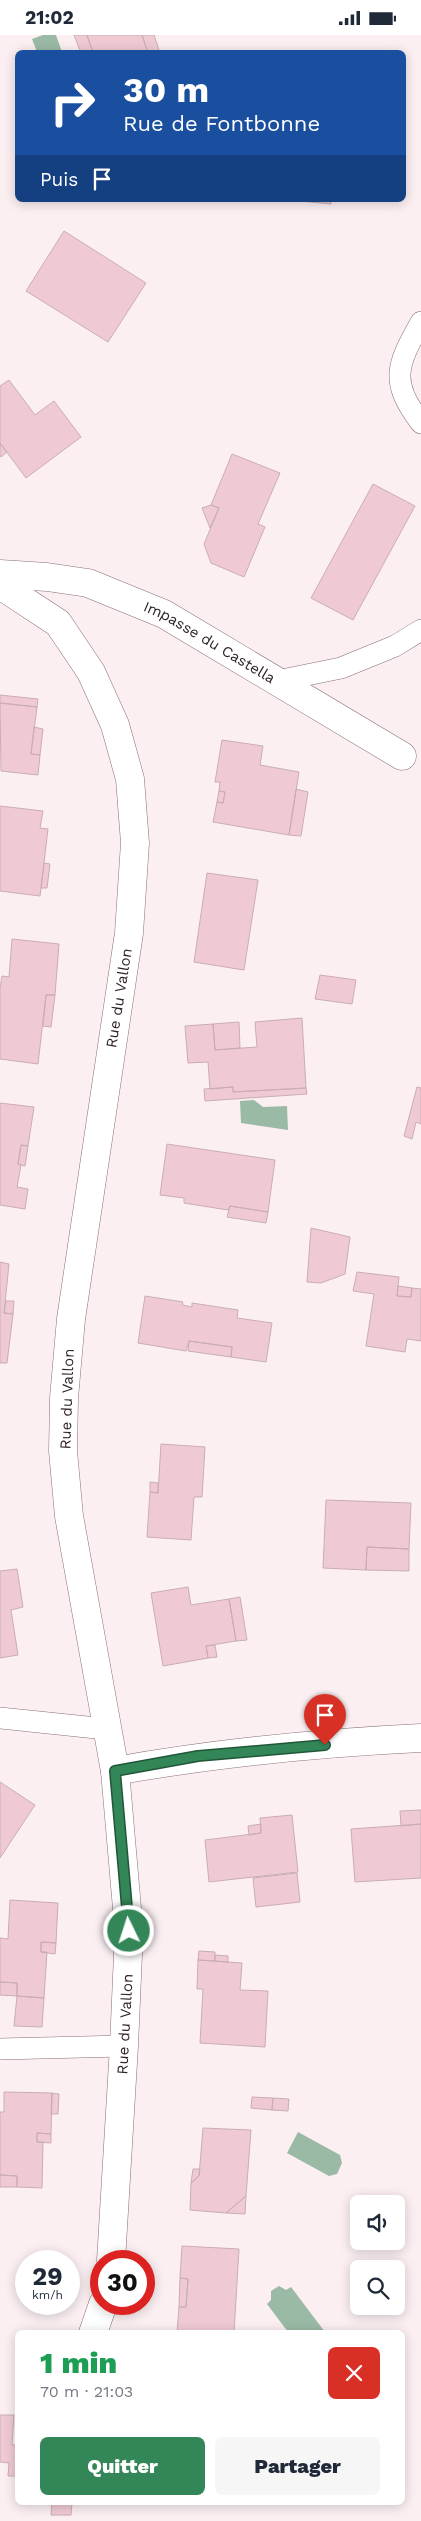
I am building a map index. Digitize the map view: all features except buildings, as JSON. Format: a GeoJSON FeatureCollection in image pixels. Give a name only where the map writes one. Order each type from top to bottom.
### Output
{"type":"FeatureCollection","features":[{"type":"Feature","properties":{"kind":"street","name":"Impasse du Castella"},"geometry":{"type":"LineString","coordinates":[[0,573],[88,583],[164,614],[402,756]]}},
{"type":"Feature","properties":{"kind":"street","name":"Rue du Vallon"},"geometry":{"type":"LineString","coordinates":[[0,585],[58,623],[91,672],[115,725],[131,788],[135,843],[129,933],[71,1319],[64,1398],[64,1451],[69,1516],[115,1771],[129,1931],[112,2250]]}},
{"type":"Feature","properties":{"kind":"street"},"geometry":{"type":"LineString","coordinates":[[115,1771],[198,1756],[375,1740],[421,1739]]}},
{"type":"Feature","properties":{"kind":"street"},"geometry":{"type":"LineString","coordinates":[[94,2330],[99,2315]]}},
{"type":"Feature","properties":{"kind":"lane"},"geometry":{"type":"LineString","coordinates":[[421,322],[404,353],[400,375],[402,394],[421,423]]}},
{"type":"Feature","properties":{"kind":"lane"},"geometry":{"type":"LineString","coordinates":[[277,681],[341,668],[395,646],[421,630]]}},
{"type":"Feature","properties":{"kind":"lane"},"geometry":{"type":"LineString","coordinates":[[0,1718],[106,1729]]}},
{"type":"Feature","properties":{"kind":"lane"},"geometry":{"type":"LineString","coordinates":[[0,2049],[124,2046]]}},
{"type":"Feature","properties":{"kind":"shaded area"},"geometry":{"type":"Polygon","coordinates":[[[43,35],[56,35],[61,50],[36,50],[32,39],[43,35]]]}},
{"type":"Feature","properties":{"kind":"shaded area"},"geometry":{"type":"Polygon","coordinates":[[[254,1100],[263,1107],[287,1106],[288,1130],[241,1123],[240,1101],[254,1100]]]}},
{"type":"Feature","properties":{"kind":"shaded area"},"geometry":{"type":"Polygon","coordinates":[[[298,2132],[340,2155],[342,2163],[337,2174],[329,2176],[287,2153],[298,2132]]]}},
{"type":"Feature","properties":{"kind":"shaded area"},"geometry":{"type":"Polygon","coordinates":[[[279,2286],[286,2290],[291,2287],[323,2330],[286,2330],[267,2304],[271,2300],[271,2291],[279,2286]]]}},
{"type":"Feature","properties":{"kind":"route"},"geometry":{"type":"LineString","coordinates":[[129,1931],[115,1771],[198,1756],[325,1745]]}}]}
